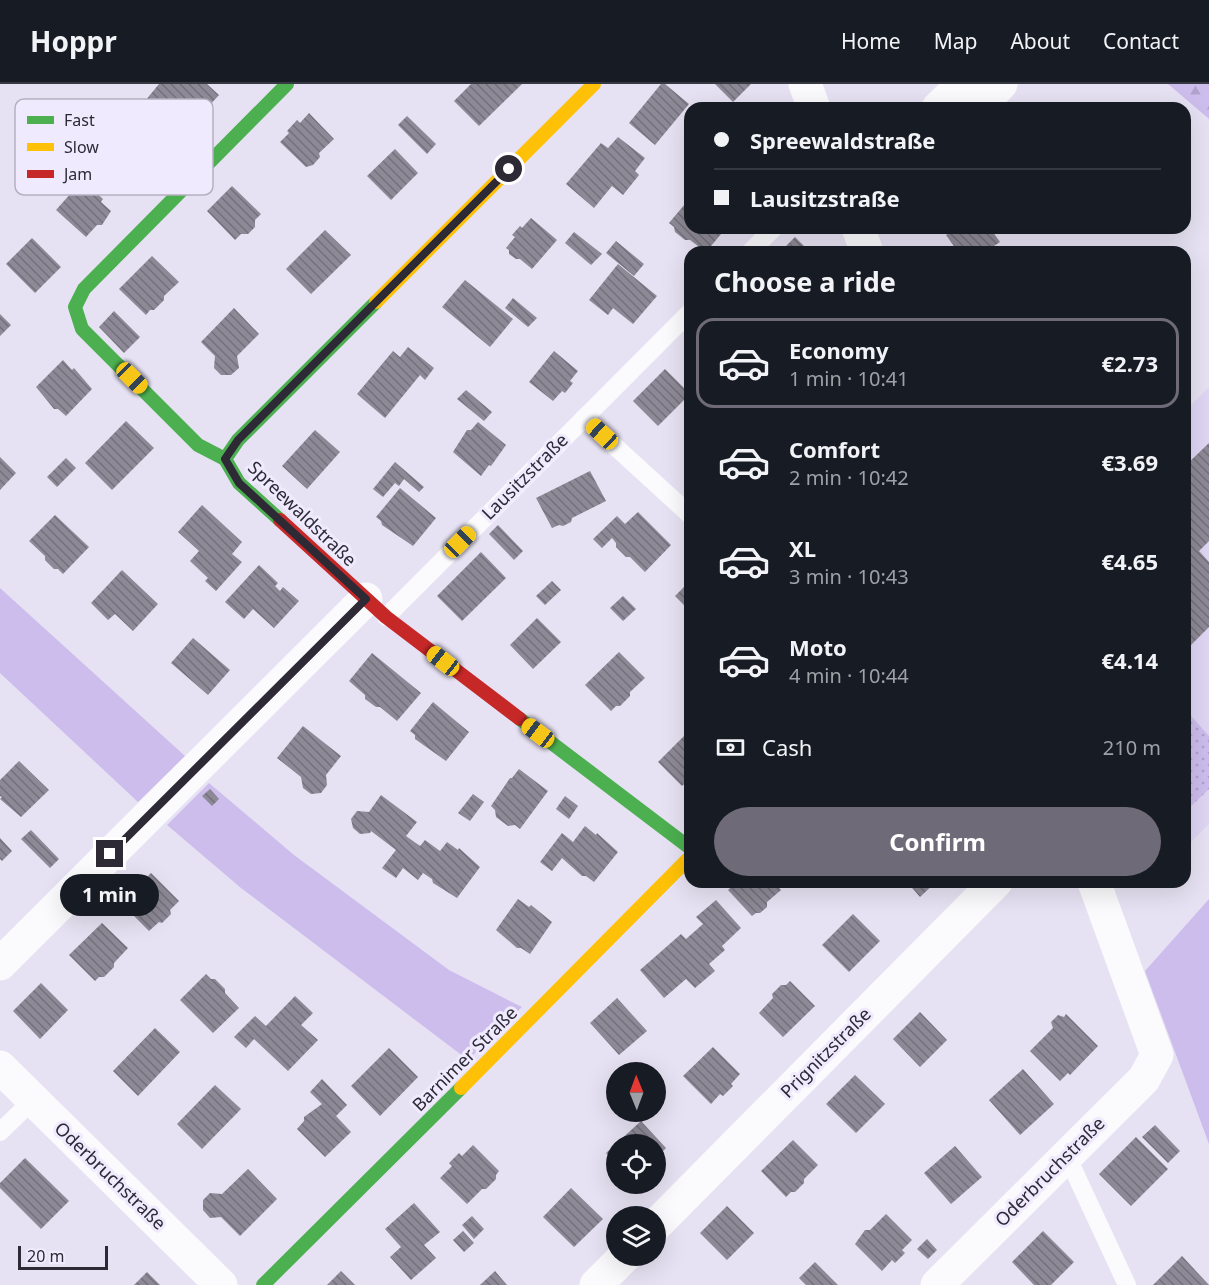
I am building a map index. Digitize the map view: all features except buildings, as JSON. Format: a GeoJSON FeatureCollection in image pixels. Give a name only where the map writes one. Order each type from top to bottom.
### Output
{"type":"FeatureCollection","features":[{"type":"Feature","properties":{"kind":"street"},"geometry":{"type":"LineString","coordinates":[[213,159],[287,84]]}},
{"type":"Feature","properties":{"kind":"street","name":"Spreewaldstraße"},"geometry":{"type":"LineString","coordinates":[[594,84],[238,440],[225,459],[239,483],[376,608],[684,843]]}},
{"type":"Feature","properties":{"kind":"street"},"geometry":{"type":"LineString","coordinates":[[805,84],[812,102]]}},
{"type":"Feature","properties":{"kind":"street"},"geometry":{"type":"LineString","coordinates":[[944,102],[963,84]]}},
{"type":"Feature","properties":{"kind":"street"},"geometry":{"type":"LineString","coordinates":[[983,102],[1001,84]]}},
{"type":"Feature","properties":{"kind":"street"},"geometry":{"type":"LineString","coordinates":[[177,195],[84,289],[75,307],[82,329],[198,445],[225,459]]}},
{"type":"Feature","properties":{"kind":"street","name":"Lausitzstraße"},"geometry":{"type":"LineString","coordinates":[[0,964],[376,608]]}},
{"type":"Feature","properties":{"kind":"street","name":"Barnimer Straße"},"geometry":{"type":"LineString","coordinates":[[263,1285],[684,863]]}},
{"type":"Feature","properties":{"kind":"street","name":"Prignitzstraße"},"geometry":{"type":"LineString","coordinates":[[666,1215],[990,888]]}},
{"type":"Feature","properties":{"kind":"street","name":"Oderbruchstraße"},"geometry":{"type":"LineString","coordinates":[[937,1285],[1144,1079],[1157,1055],[1096,888]]}},
{"type":"Feature","properties":{"kind":"street","name":"Oderbruchstraße"},"geometry":{"type":"LineString","coordinates":[[0,1067],[221,1285]]}},
{"type":"Feature","properties":{"kind":"street"},"geometry":{"type":"LineString","coordinates":[[597,1285],[615,1266]]}},
{"type":"Feature","properties":{"kind":"lane"},"geometry":{"type":"LineString","coordinates":[[756,246],[768,234]]}},
{"type":"Feature","properties":{"kind":"lane","name":"Lausitzstraße"},"geometry":{"type":"LineString","coordinates":[[376,608],[584,418],[684,318]]}},
{"type":"Feature","properties":{"kind":"lane"},"geometry":{"type":"LineString","coordinates":[[584,418],[684,510]]}},
{"type":"Feature","properties":{"kind":"lane"},"geometry":{"type":"LineString","coordinates":[[0,1132],[33,1100]]}},
{"type":"Feature","properties":{"kind":"lane"},"geometry":{"type":"LineString","coordinates":[[1063,1159],[1074,1171],[1127,1285]]}},
{"type":"Feature","properties":{"kind":"shaded area"},"geometry":{"type":"Polygon","coordinates":[[[1209,387],[1209,824],[1191,842],[1191,405],[1209,387]]]}},
{"type":"Feature","properties":{"kind":"green space"},"geometry":{"type":"Polygon","coordinates":[[[1168,84],[1209,84],[1209,119],[1168,84]]]}},
{"type":"Feature","properties":{"kind":"green space"},"geometry":{"type":"Polygon","coordinates":[[[0,588],[185,756],[138,802],[0,673],[0,588]]]}},
{"type":"Feature","properties":{"kind":"green space"},"geometry":{"type":"Polygon","coordinates":[[[1191,716],[1209,736],[1209,789],[1191,806],[1191,716]]]}},
{"type":"Feature","properties":{"kind":"green space"},"geometry":{"type":"Polygon","coordinates":[[[209,783],[294,855],[449,970],[522,1007],[468,1060],[241,888],[167,825],[209,783]]]}},
{"type":"Feature","properties":{"kind":"green space"},"geometry":{"type":"Polygon","coordinates":[[[1209,899],[1209,1144],[1145,971],[1209,899]]]}},
{"type":"Feature","properties":{"kind":"traffic: fast"},"geometry":{"type":"LineString","coordinates":[[213,159],[287,84]]}},
{"type":"Feature","properties":{"kind":"traffic: fast"},"geometry":{"type":"LineString","coordinates":[[177,195],[84,289],[75,307],[82,329],[198,445],[225,459]]}},
{"type":"Feature","properties":{"kind":"traffic: fast"},"geometry":{"type":"LineString","coordinates":[[280,520],[239,483],[225,459],[238,440],[376,302]]}},
{"type":"Feature","properties":{"kind":"traffic: fast"},"geometry":{"type":"LineString","coordinates":[[520,719],[684,843]]}},
{"type":"Feature","properties":{"kind":"traffic: fast"},"geometry":{"type":"LineString","coordinates":[[263,1285],[461,1088]]}},
{"type":"Feature","properties":{"kind":"traffic: slow"},"geometry":{"type":"LineString","coordinates":[[376,302],[594,84]]}},
{"type":"Feature","properties":{"kind":"traffic: slow"},"geometry":{"type":"LineString","coordinates":[[461,1088],[684,863]]}},
{"type":"Feature","properties":{"kind":"traffic: jam"},"geometry":{"type":"LineString","coordinates":[[280,520],[386,617],[520,719]]}},
{"type":"Feature","properties":{"kind":"route"},"geometry":{"type":"LineString","coordinates":[[110,854],[366,599],[239,483],[225,459],[238,440],[509,169]]}}]}
